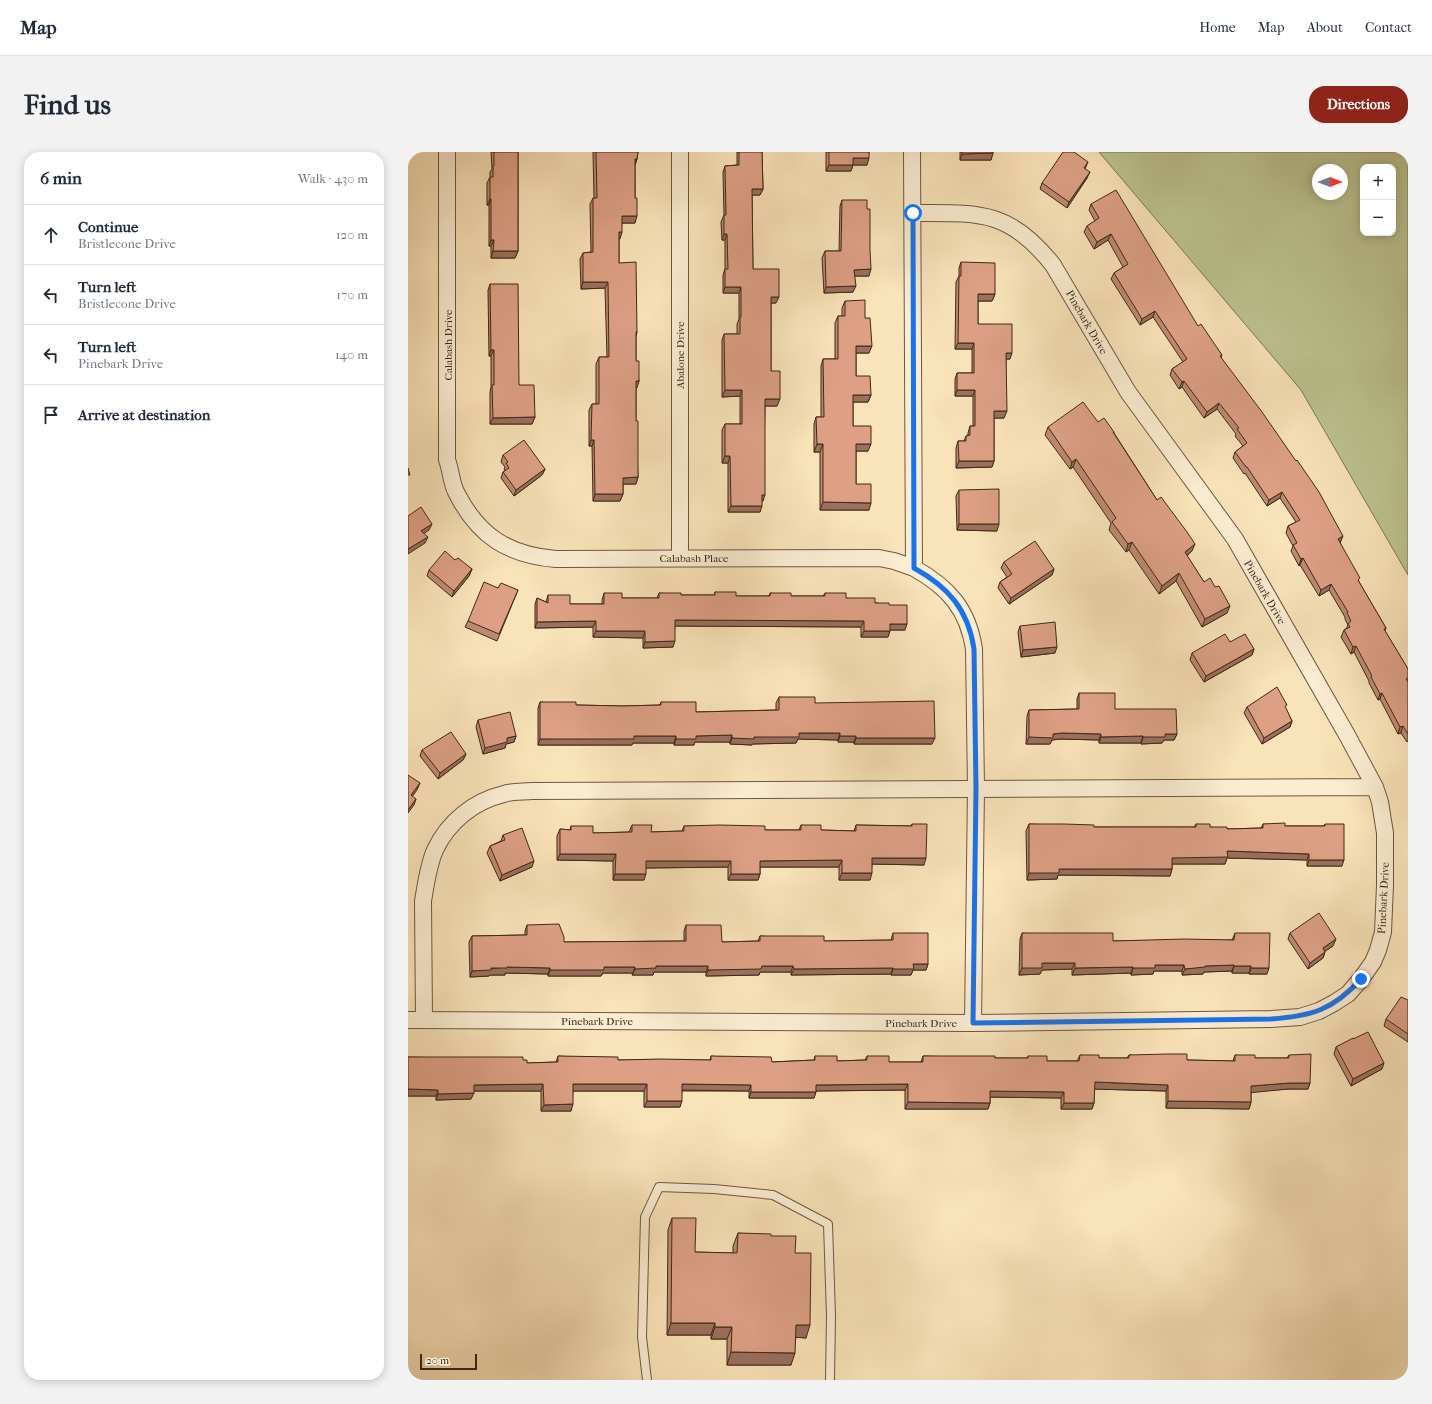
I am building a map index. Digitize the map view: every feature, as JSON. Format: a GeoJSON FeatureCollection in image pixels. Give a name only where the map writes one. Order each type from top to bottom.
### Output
{"type":"FeatureCollection","features":[{"type":"Feature","properties":{"kind":"street","name":"Calabash Drive"},"geometry":{"type":"LineString","coordinates":[[447,152],[447,460],[456,492],[468,513],[481,528]]}},
{"type":"Feature","properties":{"kind":"street","name":"Abalone Drive"},"geometry":{"type":"LineString","coordinates":[[680,152],[680,558]]}},
{"type":"Feature","properties":{"kind":"street"},"geometry":{"type":"LineString","coordinates":[[912,152],[914,568]]}},
{"type":"Feature","properties":{"kind":"street","name":"Pinebark Drive"},"geometry":{"type":"LineString","coordinates":[[408,1020],[973,1023],[1271,1019],[1300,1017],[1319,1011],[1334,1003],[1348,994],[1373,962],[1383,932],[1385,834],[1380,802],[1375,787],[1347,735],[1235,539],[1128,392],[1054,265],[1030,238],[1005,223],[982,215],[966,213],[913,213]]}},
{"type":"Feature","properties":{"kind":"street","name":"Calabash Place"},"geometry":{"type":"LineString","coordinates":[[481,528],[487,534],[508,548],[539,558],[879,558],[894,561],[914,568],[942,586],[958,605],[972,633],[975,669],[976,788],[973,1023]]}},
{"type":"Feature","properties":{"kind":"street"},"geometry":{"type":"LineString","coordinates":[[424,1020],[423,901],[430,865],[435,851],[445,832],[460,817],[480,802],[504,794],[519,792],[976,788],[1375,787]]}},
{"type":"Feature","properties":{"kind":"lane"},"geometry":{"type":"LineString","coordinates":[[647,1380],[642,1337],[645,1217],[659,1187],[714,1189],[773,1195],[828,1224],[831,1316],[830,1380]]}},
{"type":"Feature","properties":{"kind":"green space"},"geometry":{"type":"Polygon","coordinates":[[[1099,152],[1408,152],[1408,575],[1301,390],[1099,152]]]}},
{"type":"Feature","properties":{"kind":"building"},"geometry":{"type":"Polygon","coordinates":[[[494,152],[518,152],[518,251],[493,251],[494,240],[491,240],[490,177],[493,177],[494,152]]]}},
{"type":"Feature","properties":{"kind":"building"},"geometry":{"type":"Polygon","coordinates":[[[596,152],[638,152],[637,159],[635,159],[635,198],[637,198],[637,216],[622,216],[622,232],[619,232],[619,263],[636,262],[636,361],[639,361],[639,381],[636,381],[638,477],[623,478],[623,494],[595,494],[594,440],[591,440],[592,404],[599,404],[599,357],[609,357],[608,282],[583,282],[583,253],[593,252],[593,198],[597,198],[596,152]]]}},
{"type":"Feature","properties":{"kind":"building"},"geometry":{"type":"Polygon","coordinates":[[[739,152],[762,152],[763,189],[752,189],[753,269],[779,269],[779,297],[771,297],[771,371],[780,371],[780,399],[765,399],[765,495],[762,495],[762,506],[731,506],[730,456],[725,456],[725,424],[742,424],[742,390],[725,390],[724,334],[740,334],[741,287],[725,287],[725,269],[728,269],[727,234],[724,234],[724,215],[726,215],[725,166],[739,165],[739,152]]]}},
{"type":"Feature","properties":{"kind":"building"},"geometry":{"type":"Polygon","coordinates":[[[829,152],[869,152],[869,158],[853,158],[853,165],[829,165],[829,152]]]}},
{"type":"Feature","properties":{"kind":"building"},"geometry":{"type":"Polygon","coordinates":[[[962,152],[993,152],[993,153],[962,154],[962,152]]]}},
{"type":"Feature","properties":{"kind":"building"},"geometry":{"type":"Polygon","coordinates":[[[1063,152],[1074,152],[1088,162],[1084,168],[1090,172],[1069,202],[1042,183],[1063,152]]]}},
{"type":"Feature","properties":{"kind":"building"},"geometry":{"type":"Polygon","coordinates":[[[1116,190],[1198,326],[1201,324],[1222,355],[1220,356],[1296,461],[1297,460],[1319,492],[1343,536],[1338,539],[1360,578],[1358,580],[1386,628],[1384,629],[1408,669],[1408,678],[1406,679],[1408,682],[1408,734],[1403,726],[1400,727],[1382,693],[1380,694],[1356,646],[1353,647],[1344,630],[1350,627],[1348,624],[1351,621],[1347,613],[1348,612],[1331,584],[1321,590],[1303,558],[1301,559],[1293,545],[1297,543],[1288,526],[1300,520],[1282,492],[1269,500],[1235,452],[1247,443],[1237,429],[1239,428],[1219,403],[1207,412],[1184,381],[1182,382],[1172,369],[1187,359],[1155,311],[1142,319],[1114,273],[1128,264],[1111,234],[1097,242],[1087,226],[1099,218],[1091,204],[1116,190]]]}},
{"type":"Feature","properties":{"kind":"building"},"geometry":{"type":"Polygon","coordinates":[[[842,200],[867,200],[867,209],[870,209],[871,269],[854,270],[856,286],[826,287],[825,251],[841,251],[842,200]]]}},
{"type":"Feature","properties":{"kind":"building"},"geometry":{"type":"Polygon","coordinates":[[[961,262],[995,263],[995,294],[978,294],[978,324],[1012,324],[1012,353],[1006,353],[1007,411],[994,411],[994,461],[959,461],[958,441],[966,441],[966,436],[970,435],[970,426],[975,426],[975,390],[957,390],[957,373],[974,373],[974,343],[958,343],[959,276],[961,276],[961,262]]]}},
{"type":"Feature","properties":{"kind":"building"},"geometry":{"type":"Polygon","coordinates":[[[490,284],[518,284],[519,385],[534,385],[535,417],[493,418],[492,385],[494,385],[494,350],[491,350],[490,284]]]}},
{"type":"Feature","properties":{"kind":"building"},"geometry":{"type":"Polygon","coordinates":[[[865,300],[865,318],[870,318],[872,346],[856,346],[856,376],[870,376],[871,395],[853,395],[853,426],[871,426],[871,444],[856,444],[856,484],[871,484],[871,503],[823,502],[823,444],[817,444],[816,417],[824,417],[823,359],[838,359],[838,316],[845,316],[845,301],[865,300]]]}},
{"type":"Feature","properties":{"kind":"building"},"geometry":{"type":"Polygon","coordinates":[[[1083,402],[1098,422],[1104,418],[1157,500],[1161,497],[1187,532],[1195,544],[1185,552],[1204,582],[1210,578],[1215,587],[1219,586],[1230,606],[1205,619],[1179,573],[1162,586],[1132,542],[1128,544],[1112,522],[1116,518],[1076,459],[1072,462],[1048,427],[1083,402]]]}},
{"type":"Feature","properties":{"kind":"building"},"geometry":{"type":"Polygon","coordinates":[[[524,440],[545,469],[516,490],[503,472],[509,468],[506,463],[508,462],[503,455],[524,440]]]}},
{"type":"Feature","properties":{"kind":"building"},"geometry":{"type":"Polygon","coordinates":[[[999,489],[999,524],[959,524],[959,490],[999,489]]]}},
{"type":"Feature","properties":{"kind":"building"},"geometry":{"type":"Polygon","coordinates":[[[421,507],[432,524],[421,531],[428,537],[408,549],[408,516],[421,507]]]}},
{"type":"Feature","properties":{"kind":"building"},"geometry":{"type":"Polygon","coordinates":[[[1035,541],[1054,569],[1011,598],[1000,582],[1012,574],[1004,562],[1035,541]]]}},
{"type":"Feature","properties":{"kind":"building"},"geometry":{"type":"Polygon","coordinates":[[[445,551],[455,560],[458,558],[472,569],[454,591],[429,570],[445,551]]]}},
{"type":"Feature","properties":{"kind":"building"},"geometry":{"type":"Polygon","coordinates":[[[484,582],[498,588],[501,583],[518,590],[499,634],[468,621],[484,582]]]}},
{"type":"Feature","properties":{"kind":"building"},"geometry":{"type":"Polygon","coordinates":[[[715,592],[736,592],[736,596],[770,596],[770,593],[791,593],[791,596],[825,596],[825,593],[846,593],[846,598],[875,598],[875,603],[907,605],[907,624],[890,624],[890,631],[864,631],[864,621],[675,620],[675,641],[645,642],[645,631],[596,631],[596,621],[537,622],[537,598],[548,603],[548,595],[570,595],[570,604],[604,604],[604,593],[622,593],[622,598],[659,598],[659,593],[681,593],[681,595],[715,595],[715,592]]]}},
{"type":"Feature","properties":{"kind":"building"},"geometry":{"type":"Polygon","coordinates":[[[1055,622],[1057,647],[1023,650],[1020,626],[1055,622]]]}},
{"type":"Feature","properties":{"kind":"building"},"geometry":{"type":"Polygon","coordinates":[[[1225,634],[1230,642],[1245,634],[1254,649],[1206,676],[1192,653],[1225,634]]]}},
{"type":"Feature","properties":{"kind":"building"},"geometry":{"type":"Polygon","coordinates":[[[1277,687],[1287,705],[1285,706],[1292,721],[1264,738],[1247,707],[1277,687]]]}},
{"type":"Feature","properties":{"kind":"building"},"geometry":{"type":"Polygon","coordinates":[[[1079,693],[1115,693],[1115,709],[1176,709],[1177,734],[1165,734],[1165,737],[1101,737],[1101,734],[1062,733],[1053,734],[1053,738],[1029,737],[1029,710],[1079,709],[1079,693]]]}},
{"type":"Feature","properties":{"kind":"building"},"geometry":{"type":"Polygon","coordinates":[[[779,697],[815,697],[815,703],[934,701],[935,738],[856,738],[856,736],[840,736],[840,733],[799,733],[799,737],[754,737],[754,739],[732,738],[732,735],[696,736],[696,739],[676,739],[676,736],[634,736],[634,739],[540,739],[540,702],[576,702],[576,705],[623,706],[661,705],[661,702],[696,702],[696,712],[779,710],[779,697]]]}},
{"type":"Feature","properties":{"kind":"building"},"geometry":{"type":"Polygon","coordinates":[[[510,712],[516,736],[507,738],[507,742],[485,748],[478,720],[510,712]]]}},
{"type":"Feature","properties":{"kind":"building"},"geometry":{"type":"Polygon","coordinates":[[[451,732],[466,754],[440,773],[422,750],[451,732]]]}},
{"type":"Feature","properties":{"kind":"building"},"geometry":{"type":"Polygon","coordinates":[[[408,775],[420,783],[411,795],[416,799],[408,810],[408,775]]]}},
{"type":"Feature","properties":{"kind":"building"},"geometry":{"type":"Polygon","coordinates":[[[1285,823],[1285,826],[1325,826],[1325,824],[1344,824],[1344,860],[1309,860],[1309,854],[1227,851],[1228,857],[1172,858],[1172,869],[1059,869],[1059,873],[1029,873],[1029,824],[1094,825],[1094,827],[1196,827],[1196,824],[1210,824],[1210,827],[1227,827],[1227,829],[1263,828],[1263,824],[1285,823]]]}},
{"type":"Feature","properties":{"kind":"building"},"geometry":{"type":"Polygon","coordinates":[[[912,824],[927,824],[926,858],[872,858],[872,873],[842,873],[842,860],[760,861],[760,874],[731,874],[731,861],[646,861],[646,874],[615,874],[616,854],[560,854],[560,829],[571,830],[571,826],[593,826],[593,833],[632,832],[632,825],[652,825],[651,832],[684,831],[684,826],[719,825],[765,826],[765,830],[801,830],[801,825],[821,825],[821,830],[856,831],[856,825],[912,826],[912,824]]]}},
{"type":"Feature","properties":{"kind":"building"},"geometry":{"type":"Polygon","coordinates":[[[522,828],[534,861],[502,875],[490,846],[505,840],[503,835],[522,828]]]}},
{"type":"Feature","properties":{"kind":"building"},"geometry":{"type":"Polygon","coordinates":[[[1319,913],[1336,939],[1323,948],[1325,952],[1310,963],[1290,933],[1319,913]]]}},
{"type":"Feature","properties":{"kind":"building"},"geometry":{"type":"Polygon","coordinates":[[[559,924],[564,937],[564,942],[686,941],[686,925],[721,925],[722,942],[760,941],[760,936],[824,936],[824,941],[893,940],[893,933],[928,933],[928,964],[913,964],[914,969],[794,969],[793,966],[762,966],[761,969],[708,970],[708,966],[656,966],[656,968],[635,969],[635,967],[604,967],[604,970],[550,970],[550,968],[507,967],[472,971],[472,936],[527,935],[527,925],[559,924]]]}},
{"type":"Feature","properties":{"kind":"building"},"geometry":{"type":"Polygon","coordinates":[[[1022,933],[1113,933],[1113,941],[1184,939],[1234,940],[1235,933],[1270,933],[1269,968],[1251,968],[1251,966],[1234,965],[1205,966],[1185,969],[1184,965],[1155,965],[1155,968],[1075,968],[1075,963],[1042,963],[1042,968],[1022,968],[1022,933]]]}},
{"type":"Feature","properties":{"kind":"building"},"geometry":{"type":"Polygon","coordinates":[[[1401,997],[1408,1000],[1408,1034],[1386,1019],[1401,997]]]}},
{"type":"Feature","properties":{"kind":"building"},"geometry":{"type":"Polygon","coordinates":[[[1368,1032],[1384,1063],[1353,1079],[1336,1047],[1368,1032]]]}},
{"type":"Feature","properties":{"kind":"building"},"geometry":{"type":"Polygon","coordinates":[[[1187,1054],[1187,1060],[1235,1061],[1235,1055],[1255,1055],[1255,1058],[1289,1058],[1289,1055],[1311,1054],[1310,1083],[1251,1086],[1251,1102],[1168,1101],[1168,1085],[1095,1082],[1094,1103],[1064,1103],[1064,1092],[990,1091],[990,1103],[908,1102],[908,1084],[816,1085],[816,1092],[751,1092],[751,1085],[682,1084],[682,1101],[647,1101],[647,1084],[573,1084],[573,1104],[544,1105],[543,1084],[474,1085],[474,1093],[438,1094],[438,1090],[408,1089],[408,1057],[523,1057],[523,1060],[527,1060],[527,1063],[558,1062],[558,1056],[618,1057],[618,1060],[711,1060],[711,1056],[771,1057],[772,1062],[815,1060],[815,1056],[837,1056],[837,1061],[867,1060],[867,1056],[889,1056],[889,1062],[923,1062],[923,1056],[995,1056],[995,1058],[1028,1058],[1028,1056],[1047,1056],[1047,1061],[1079,1061],[1080,1055],[1099,1055],[1099,1058],[1129,1058],[1129,1055],[1187,1054]]]}},
{"type":"Feature","properties":{"kind":"building"},"geometry":{"type":"Polygon","coordinates":[[[672,1218],[696,1218],[695,1252],[737,1253],[738,1233],[771,1234],[771,1236],[796,1236],[795,1253],[811,1253],[810,1325],[796,1325],[795,1353],[731,1352],[732,1327],[715,1327],[715,1323],[671,1323],[672,1218]]]}},
{"type":"Feature","properties":{"kind":"route"},"geometry":{"type":"LineString","coordinates":[[913,213],[914,568],[942,586],[958,605],[965,616],[972,633],[974,649],[976,788],[973,1023],[1271,1019],[1300,1017],[1319,1011],[1334,1003],[1348,994],[1361,979]]}}]}
